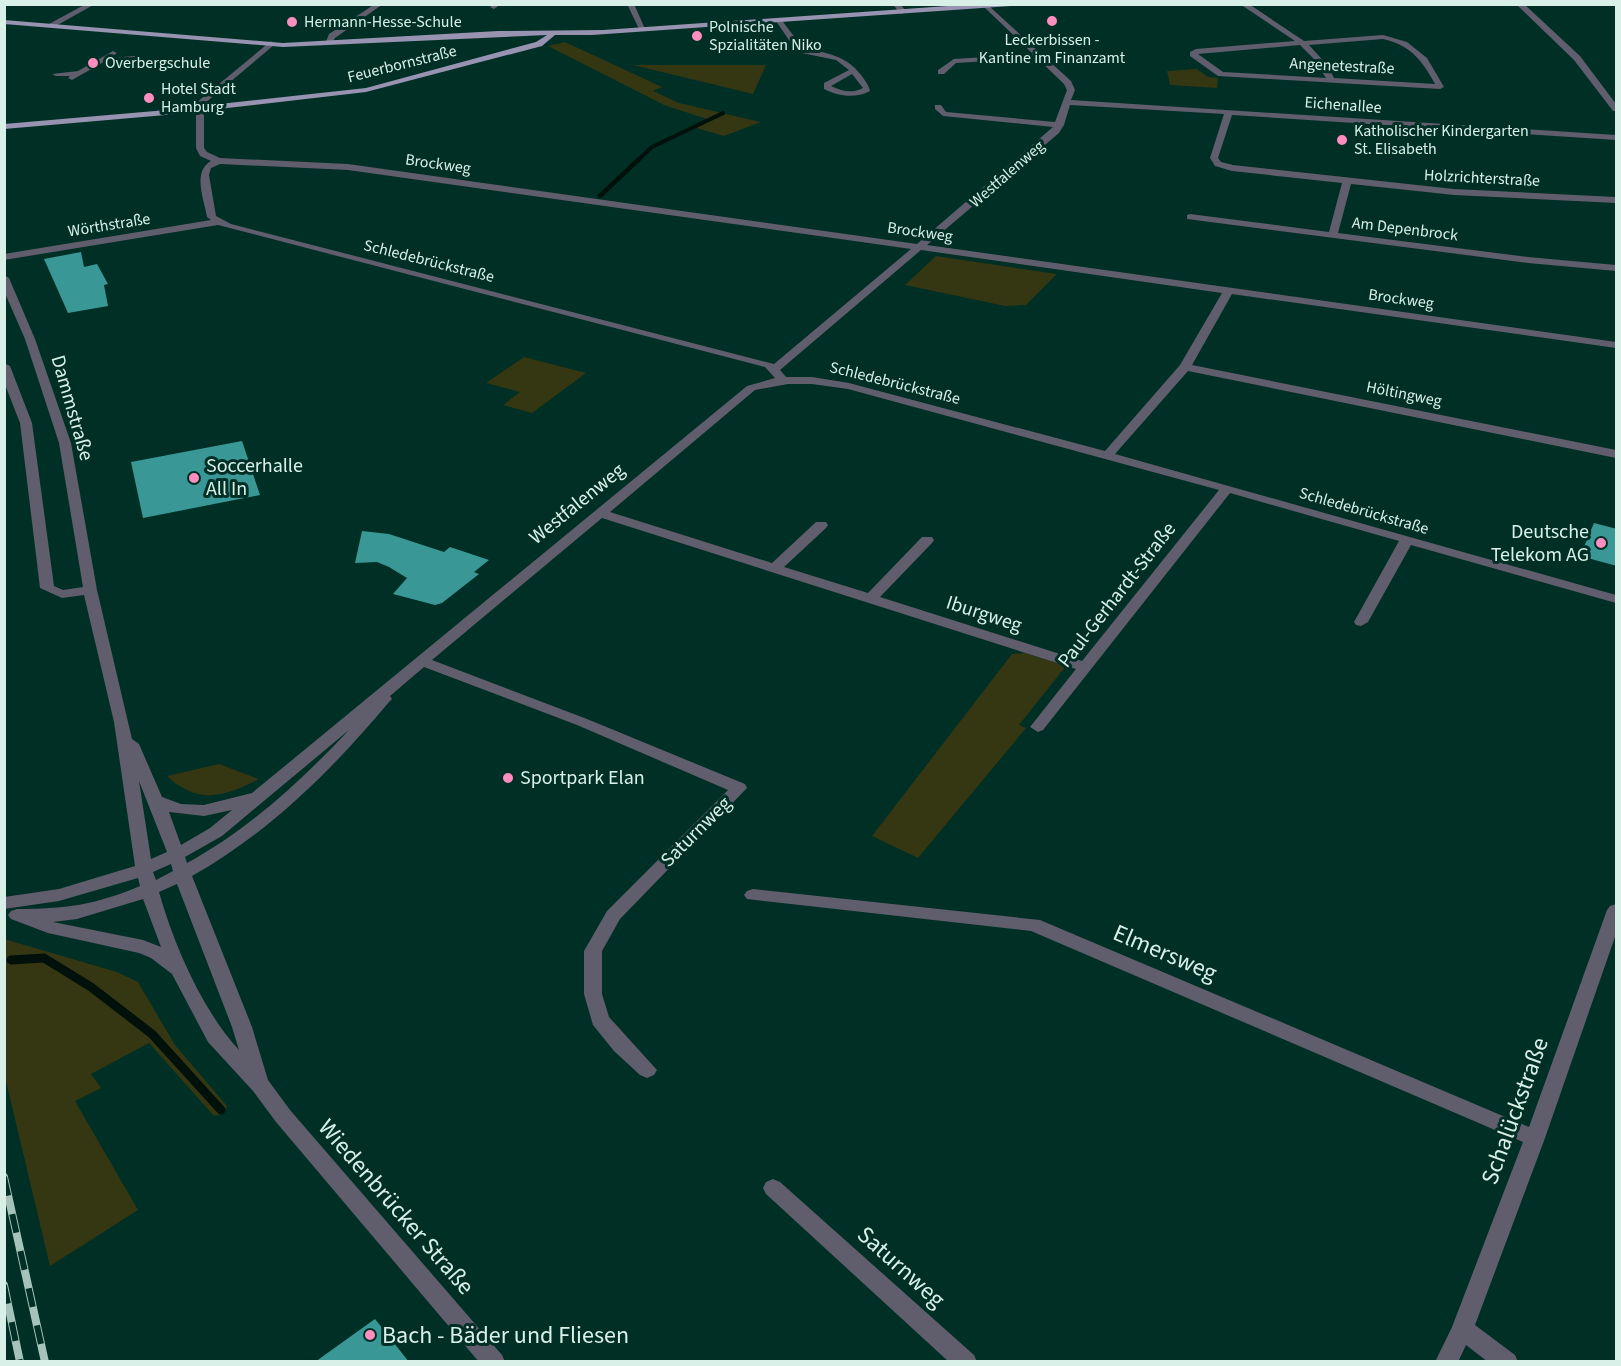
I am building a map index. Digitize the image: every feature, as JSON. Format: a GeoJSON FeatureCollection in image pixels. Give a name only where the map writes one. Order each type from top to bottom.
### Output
{"type":"FeatureCollection","features":[{"type":"Feature","properties":{"kind":"main road"},"geometry":{"type":"LineString","coordinates":[[4,23],[273,44],[602,32],[1037,4]]}},
{"type":"Feature","properties":{"kind":"main road","name":"Feuerbornstraße"},"geometry":{"type":"LineString","coordinates":[[4,128],[366,90],[539,44],[551,34]]}},
{"type":"Feature","properties":{"kind":"street"},"geometry":{"type":"LineString","coordinates":[[47,25],[92,4]]}},
{"type":"Feature","properties":{"kind":"street"},"geometry":{"type":"LineString","coordinates":[[327,42],[332,36],[380,4]]}},
{"type":"Feature","properties":{"kind":"street"},"geometry":{"type":"LineString","coordinates":[[630,4],[643,29]]}},
{"type":"Feature","properties":{"kind":"street"},"geometry":{"type":"LineString","coordinates":[[896,4],[903,12]]}},
{"type":"Feature","properties":{"kind":"street"},"geometry":{"type":"LineString","coordinates":[[1243,4],[1315,53],[1325,64],[1331,81]]}},
{"type":"Feature","properties":{"kind":"street"},"geometry":{"type":"LineString","coordinates":[[1519,4],[1577,58],[1617,109]]}},
{"type":"Feature","properties":{"kind":"street"},"geometry":{"type":"LineString","coordinates":[[986,6],[1068,82],[1071,90],[1068,102]]}},
{"type":"Feature","properties":{"kind":"street"},"geometry":{"type":"LineString","coordinates":[[777,20],[800,50],[840,57],[853,71]]}},
{"type":"Feature","properties":{"kind":"street","name":"Angenetestraße"},"geometry":{"type":"LineString","coordinates":[[1383,37],[1399,39],[1425,56],[1440,87],[1221,74],[1193,54],[1196,51],[1301,43],[1383,37]]}},
{"type":"Feature","properties":{"kind":"street"},"geometry":{"type":"LineString","coordinates":[[218,161],[201,152],[200,103],[273,44]]}},
{"type":"Feature","properties":{"kind":"street"},"geometry":{"type":"LineString","coordinates":[[941,72],[954,61],[1038,56]]}},
{"type":"Feature","properties":{"kind":"street"},"geometry":{"type":"LineString","coordinates":[[72,78],[103,57],[133,57]]}},
{"type":"Feature","properties":{"kind":"street"},"geometry":{"type":"LineString","coordinates":[[56,74],[81,73]]}},
{"type":"Feature","properties":{"kind":"street","name":"Eichenallee"},"geometry":{"type":"LineString","coordinates":[[1068,102],[1617,137]]}},
{"type":"Feature","properties":{"kind":"street","name":"Westfalenweg"},"geometry":{"type":"LineString","coordinates":[[9,910],[144,869],[177,855],[216,832],[751,388],[779,374],[920,247],[1010,173],[1060,125],[1068,102]]}},
{"type":"Feature","properties":{"kind":"street"},"geometry":{"type":"LineString","coordinates":[[938,106],[943,114],[1060,125]]}},
{"type":"Feature","properties":{"kind":"street","name":"Holzrichterstraße"},"geometry":{"type":"LineString","coordinates":[[1229,113],[1214,158],[1218,164],[1454,192],[1617,200]]}},
{"type":"Feature","properties":{"kind":"street"},"geometry":{"type":"LineString","coordinates":[[217,222],[212,217],[204,175],[207,167],[218,161]]}},
{"type":"Feature","properties":{"kind":"street","name":"Brockweg"},"geometry":{"type":"LineString","coordinates":[[218,161],[348,167],[1617,345]]}},
{"type":"Feature","properties":{"kind":"street"},"geometry":{"type":"LineString","coordinates":[[1333,235],[1347,181]]}},
{"type":"Feature","properties":{"kind":"street","name":"Am Depenbrock"},"geometry":{"type":"LineString","coordinates":[[1190,217],[1528,260],[1617,268]]}},
{"type":"Feature","properties":{"kind":"street","name":"Wörthstraße"},"geometry":{"type":"LineString","coordinates":[[4,257],[217,222]]}},
{"type":"Feature","properties":{"kind":"street","name":"Schledebrückstraße"},"geometry":{"type":"LineString","coordinates":[[217,222],[779,374],[849,386],[1108,455],[1617,600]]}},
{"type":"Feature","properties":{"kind":"street","name":"Dammstraße"},"geometry":{"type":"LineString","coordinates":[[4,278],[30,339],[65,443],[90,590],[123,727],[144,869]]}},
{"type":"Feature","properties":{"kind":"street"},"geometry":{"type":"LineString","coordinates":[[1108,455],[1185,367],[1229,290]]}},
{"type":"Feature","properties":{"kind":"street"},"geometry":{"type":"LineString","coordinates":[[4,366],[26,423],[47,588],[62,594],[90,590]]}},
{"type":"Feature","properties":{"kind":"street","name":"Höltingweg"},"geometry":{"type":"LineString","coordinates":[[1185,367],[1617,454]]}},
{"type":"Feature","properties":{"kind":"street","name":"Paul-Gerhardt-Straße"},"geometry":{"type":"LineString","coordinates":[[1038,727],[1227,488]]}},
{"type":"Feature","properties":{"kind":"street","name":"Iburgweg"},"geometry":{"type":"LineString","coordinates":[[600,513],[1085,667]]}},
{"type":"Feature","properties":{"kind":"street"},"geometry":{"type":"LineString","coordinates":[[775,568],[821,525]]}},
{"type":"Feature","properties":{"kind":"street"},"geometry":{"type":"LineString","coordinates":[[871,598],[927,540]]}},
{"type":"Feature","properties":{"kind":"street"},"geometry":{"type":"LineString","coordinates":[[1361,622],[1406,540]]}},
{"type":"Feature","properties":{"kind":"street","name":"Saturnweg"},"geometry":{"type":"LineString","coordinates":[[421,661],[582,722],[739,788],[613,915],[593,951],[593,994],[600,1020],[621,1046],[647,1070]]}},
{"type":"Feature","properties":{"kind":"street","name":"Westfalenweg"},"geometry":{"type":"LineString","coordinates":[[9,910],[74,914],[126,900],[229,848],[339,752],[405,674]]}},
{"type":"Feature","properties":{"kind":"street","name":"Dammstraße"},"geometry":{"type":"LineString","coordinates":[[123,727],[157,801],[182,873]]}},
{"type":"Feature","properties":{"kind":"street","name":"Westfalenweg"},"geometry":{"type":"LineString","coordinates":[[157,801],[170,808],[195,812],[215,810],[261,793]]}},
{"type":"Feature","properties":{"kind":"street","name":"Wiedenbrücker Straße"},"geometry":{"type":"LineString","coordinates":[[144,869],[149,890],[179,969],[215,1037],[260,1085],[283,1116],[494,1362]]}},
{"type":"Feature","properties":{"kind":"street","name":"Wiedenbrücker Straße"},"geometry":{"type":"LineString","coordinates":[[182,873],[192,904],[242,1027],[260,1085]]}},
{"type":"Feature","properties":{"kind":"street","name":"Elmersweg"},"geometry":{"type":"LineString","coordinates":[[753,895],[1034,925],[1535,1138]]}},
{"type":"Feature","properties":{"kind":"street"},"geometry":{"type":"LineString","coordinates":[[9,910],[48,927],[143,947],[157,953],[179,969]]}},
{"type":"Feature","properties":{"kind":"street","name":"Schalückstraße"},"geometry":{"type":"LineString","coordinates":[[1446,1362],[1462,1329],[1535,1138],[1617,910]]}},
{"type":"Feature","properties":{"kind":"street","name":"Saturnweg"},"geometry":{"type":"LineString","coordinates":[[773,1188],[966,1362]]}},
{"type":"Feature","properties":{"kind":"street"},"geometry":{"type":"LineString","coordinates":[[1462,1329],[1507,1362]]}},
{"type":"Feature","properties":{"kind":"green space"},"geometry":{"type":"Polygon","coordinates":[[[565,42],[662,87],[653,91],[679,103],[722,113],[707,119],[664,105],[548,46],[565,42]]]}},
{"type":"Feature","properties":{"kind":"green space"},"geometry":{"type":"Polygon","coordinates":[[[633,65],[766,65],[753,94],[633,65]]]}},
{"type":"Feature","properties":{"kind":"green space"},"geometry":{"type":"Polygon","coordinates":[[[1197,69],[1208,77],[1218,78],[1217,88],[1170,85],[1167,71],[1197,69]]]}},
{"type":"Feature","properties":{"kind":"green space"},"geometry":{"type":"Polygon","coordinates":[[[726,114],[761,122],[724,136],[696,128],[726,114]]]}},
{"type":"Feature","properties":{"kind":"green space"},"geometry":{"type":"Polygon","coordinates":[[[936,256],[1057,274],[1026,305],[1005,306],[905,285],[936,256]]]}},
{"type":"Feature","properties":{"kind":"green space"},"geometry":{"type":"Polygon","coordinates":[[[524,357],[586,373],[532,413],[503,405],[520,392],[486,383],[524,357]]]}},
{"type":"Feature","properties":{"kind":"green space"},"geometry":{"type":"Polygon","coordinates":[[[1025,653],[1066,666],[1019,725],[1026,728],[918,858],[872,836],[1012,654],[1025,653]]]}},
{"type":"Feature","properties":{"kind":"green space"},"geometry":{"type":"Polygon","coordinates":[[[219,764],[259,779],[223,794],[212,795],[189,791],[167,776],[219,764]]]}},
{"type":"Feature","properties":{"kind":"green space"},"geometry":{"type":"Polygon","coordinates":[[[4,939],[117,972],[138,982],[175,1045],[227,1106],[223,1114],[214,1116],[149,1043],[91,1074],[101,1088],[75,1101],[138,1210],[50,1266],[5,1077],[4,939]]]}},
{"type":"Feature","properties":{"kind":"building"},"geometry":{"type":"Polygon","coordinates":[[[81,252],[84,267],[97,264],[108,284],[104,285],[108,306],[68,313],[44,259],[81,252]]]}},
{"type":"Feature","properties":{"kind":"building","name":"Soccerhalle All In"},"geometry":{"type":"Polygon","coordinates":[[[242,441],[260,495],[143,518],[131,462],[242,441]]]}},
{"type":"Feature","properties":{"kind":"building","name":"Deutsche Telekom AG"},"geometry":{"type":"Polygon","coordinates":[[[1594,523],[1617,529],[1617,566],[1580,556],[1594,523]]]}},
{"type":"Feature","properties":{"kind":"building"},"geometry":{"type":"Polygon","coordinates":[[[362,531],[389,534],[444,552],[450,547],[489,560],[474,572],[479,574],[442,603],[435,605],[393,594],[407,578],[389,567],[377,562],[355,563],[362,531]]]}},
{"type":"Feature","properties":{"kind":"building","name":"Bach - Bäder und Fliesen"},"geometry":{"type":"Polygon","coordinates":[[[375,1319],[409,1362],[315,1362],[340,1344],[375,1319]]]}},
{"type":"Feature","properties":{"kind":"waterway"},"geometry":{"type":"LineString","coordinates":[[637,161],[652,147],[723,113]]}},
{"type":"Feature","properties":{"kind":"waterway"},"geometry":{"type":"LineString","coordinates":[[600,196],[639,159]]}},
{"type":"Feature","properties":{"kind":"waterway"},"geometry":{"type":"LineString","coordinates":[[11,960],[44,958],[91,987],[152,1034],[221,1110]]}},
{"type":"Feature","properties":{"kind":"railway"},"geometry":{"type":"LineString","coordinates":[[4,1177],[45,1362]]}},
{"type":"Feature","properties":{"kind":"railway"},"geometry":{"type":"LineString","coordinates":[[4,1285],[20,1362]]}},
{"type":"Feature","properties":{"kind":"place","name":"Leckerbissen - Kantine im Finanzamt"},"geometry":{"type":"Point","coordinates":[1052,21]}},
{"type":"Feature","properties":{"kind":"place","name":"Hermann-Hesse-Schule"},"geometry":{"type":"Point","coordinates":[292,22]}},
{"type":"Feature","properties":{"kind":"place","name":"Polnische Spzialitäten Niko"},"geometry":{"type":"Point","coordinates":[697,36]}},
{"type":"Feature","properties":{"kind":"place","name":"Overbergschule"},"geometry":{"type":"Point","coordinates":[93,63]}},
{"type":"Feature","properties":{"kind":"place","name":"Hotel Stadt Hamburg"},"geometry":{"type":"Point","coordinates":[149,98]}},
{"type":"Feature","properties":{"kind":"place","name":"Katholischer Kindergarten St. Elisabeth"},"geometry":{"type":"Point","coordinates":[1342,140]}},
{"type":"Feature","properties":{"kind":"place","name":"Soccerhalle All In"},"geometry":{"type":"Point","coordinates":[194,478]}},
{"type":"Feature","properties":{"kind":"place","name":"Deutsche Telekom AG"},"geometry":{"type":"Point","coordinates":[1601,543]}},
{"type":"Feature","properties":{"kind":"place","name":"Sportpark Elan"},"geometry":{"type":"Point","coordinates":[508,778]}},
{"type":"Feature","properties":{"kind":"place","name":"Bach - Bäder und Fliesen"},"geometry":{"type":"Point","coordinates":[370,1335]}}]}
